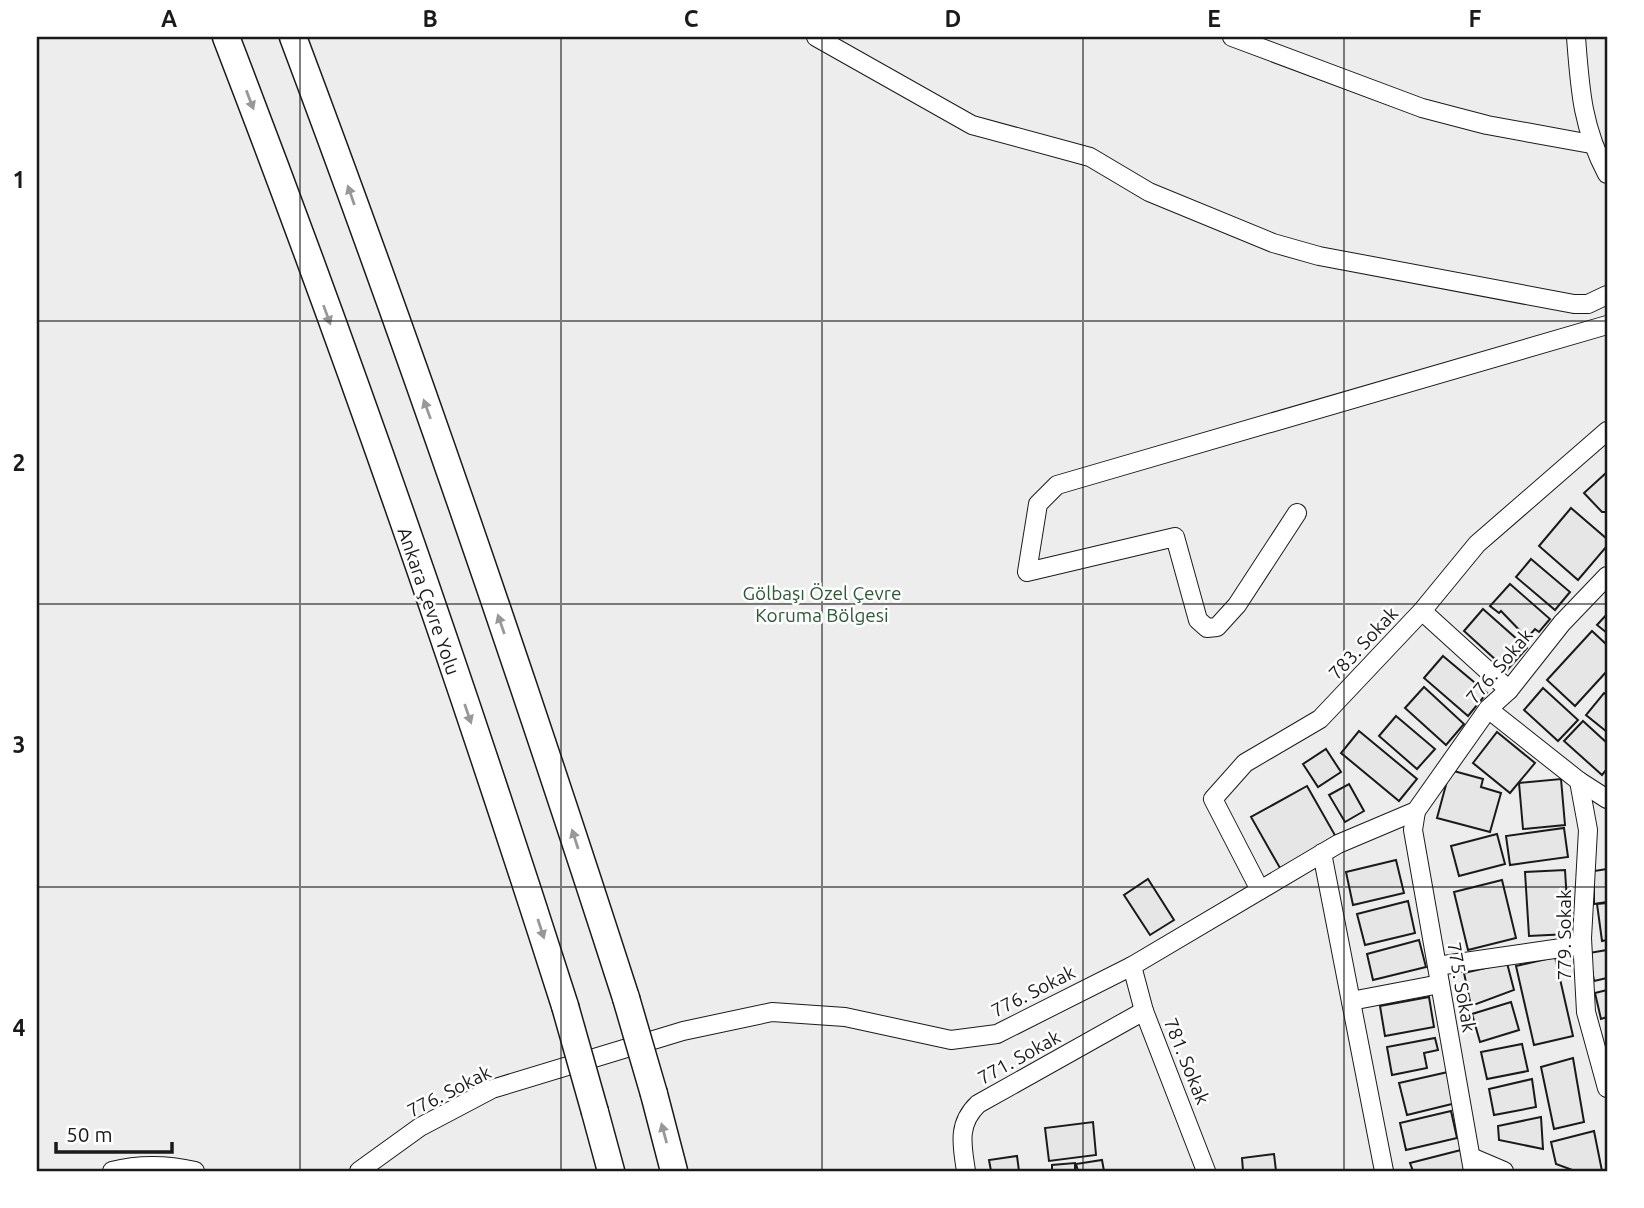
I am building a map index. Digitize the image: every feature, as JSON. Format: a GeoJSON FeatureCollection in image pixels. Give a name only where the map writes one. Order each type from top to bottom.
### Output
{"type":"FeatureCollection","features":[{"type":"Feature","properties":{"kind":"highway","name":"Ankara Çevre Yolu"},"geometry":{"type":"LineString","coordinates":[[226,37],[384,470],[512,840],[565,1006],[611,1171]]}},
{"type":"Feature","properties":{"kind":"highway"},"geometry":{"type":"LineString","coordinates":[[293,37],[441,450],[569,822],[626,998],[674,1171]]}},
{"type":"Feature","properties":{"kind":"street"},"geometry":{"type":"LineString","coordinates":[[817,37],[972,125],[1090,157],[1149,192],[1291,249],[1440,281],[1574,304],[1588,304],[1607,295]]}},
{"type":"Feature","properties":{"kind":"street"},"geometry":{"type":"LineString","coordinates":[[1232,37],[1422,108],[1499,128],[1591,144]]}},
{"type":"Feature","properties":{"kind":"street"},"geometry":{"type":"LineString","coordinates":[[1576,37],[1580,97],[1591,144],[1607,174]]}},
{"type":"Feature","properties":{"kind":"street"},"geometry":{"type":"LineString","coordinates":[[1297,513],[1237,605],[1217,628],[1206,628],[1198,620],[1175,537],[1027,572],[1038,504],[1057,485],[1607,325]]}},
{"type":"Feature","properties":{"kind":"street","name":"783. Sokak"},"geometry":{"type":"LineString","coordinates":[[1259,890],[1213,799],[1245,763],[1320,719],[1422,611],[1477,544],[1607,431]]}},
{"type":"Feature","properties":{"kind":"street","name":"776. Sokak"},"geometry":{"type":"LineString","coordinates":[[359,1171],[420,1126],[492,1089],[683,1031],[772,1012],[845,1017],[951,1040],[997,1034],[1132,966],[1322,853],[1416,811],[1488,709],[1509,690],[1562,623],[1607,576]]}},
{"type":"Feature","properties":{"kind":"street"},"geometry":{"type":"LineString","coordinates":[[1422,611],[1509,690]]}},
{"type":"Feature","properties":{"kind":"street"},"geometry":{"type":"LineString","coordinates":[[1488,709],[1579,781],[1607,799]]}},
{"type":"Feature","properties":{"kind":"street","name":"779. Sokak"},"geometry":{"type":"LineString","coordinates":[[1579,781],[1588,830],[1583,945],[1586,1012],[1607,1088]]}},
{"type":"Feature","properties":{"kind":"street","name":"775. Sokak"},"geometry":{"type":"LineString","coordinates":[[1416,811],[1413,830],[1472,1164]]}},
{"type":"Feature","properties":{"kind":"street"},"geometry":{"type":"LineString","coordinates":[[1322,853],[1384,1171]]}},
{"type":"Feature","properties":{"kind":"street"},"geometry":{"type":"LineString","coordinates":[[1351,1001],[1439,975],[1583,945]]}},
{"type":"Feature","properties":{"kind":"street","name":"781. Sokak"},"geometry":{"type":"LineString","coordinates":[[1132,966],[1144,1011],[1206,1171]]}},
{"type":"Feature","properties":{"kind":"street","name":"771. Sokak"},"geometry":{"type":"LineString","coordinates":[[966,1171],[961,1137],[963,1124],[978,1104],[1144,1011]]}},
{"type":"Feature","properties":{"kind":"street"},"geometry":{"type":"LineString","coordinates":[[1472,1164],[1504,1171]]}},
{"type":"Feature","properties":{"kind":"street"},"geometry":{"type":"LineString","coordinates":[[112,1171],[128,1167],[175,1166],[195,1171]]}},
{"type":"Feature","properties":{"kind":"shaded area","name":"Gölbaşı Özel Çevre Koruma Bölgesi"},"geometry":{"type":"Polygon","coordinates":[[[37,37],[1607,37],[1607,1171],[37,1171],[37,37]]]}},
{"type":"Feature","properties":{"kind":"building"},"geometry":{"type":"Polygon","coordinates":[[[1607,472],[1607,512],[1602,512],[1584,493],[1607,472]]]}},
{"type":"Feature","properties":{"kind":"building"},"geometry":{"type":"Polygon","coordinates":[[[1571,508],[1607,539],[1607,546],[1578,580],[1539,546],[1571,508]]]}},
{"type":"Feature","properties":{"kind":"building"},"geometry":{"type":"Polygon","coordinates":[[[1531,559],[1570,592],[1555,610],[1516,577],[1531,559]]]}},
{"type":"Feature","properties":{"kind":"building"},"geometry":{"type":"Polygon","coordinates":[[[1510,584],[1550,619],[1539,632],[1535,629],[1527,638],[1501,611],[1499,613],[1490,606],[1510,584]]]}},
{"type":"Feature","properties":{"kind":"building"},"geometry":{"type":"Polygon","coordinates":[[[1483,609],[1527,648],[1507,670],[1464,631],[1483,609]]]}},
{"type":"Feature","properties":{"kind":"building"},"geometry":{"type":"Polygon","coordinates":[[[1607,614],[1607,633],[1597,625],[1607,614]]]}},
{"type":"Feature","properties":{"kind":"building"},"geometry":{"type":"Polygon","coordinates":[[[1592,631],[1607,645],[1607,671],[1575,706],[1547,680],[1592,631]]]}},
{"type":"Feature","properties":{"kind":"building"},"geometry":{"type":"Polygon","coordinates":[[[1443,656],[1487,693],[1468,716],[1424,678],[1443,656]]]}},
{"type":"Feature","properties":{"kind":"building"},"geometry":{"type":"Polygon","coordinates":[[[1424,687],[1464,724],[1446,745],[1405,708],[1424,687]]]}},
{"type":"Feature","properties":{"kind":"building"},"geometry":{"type":"Polygon","coordinates":[[[1543,688],[1578,720],[1558,741],[1524,710],[1543,688]]]}},
{"type":"Feature","properties":{"kind":"building"},"geometry":{"type":"Polygon","coordinates":[[[1604,693],[1607,695],[1607,732],[1586,715],[1604,693]]]}},
{"type":"Feature","properties":{"kind":"building"},"geometry":{"type":"Polygon","coordinates":[[[1396,716],[1435,749],[1417,769],[1379,736],[1396,716]]]}},
{"type":"Feature","properties":{"kind":"building"},"geometry":{"type":"Polygon","coordinates":[[[1583,721],[1607,743],[1607,769],[1602,775],[1564,741],[1583,721]]]}},
{"type":"Feature","properties":{"kind":"building"},"geometry":{"type":"Polygon","coordinates":[[[1359,731],[1417,779],[1399,801],[1341,753],[1359,731]]]}},
{"type":"Feature","properties":{"kind":"building"},"geometry":{"type":"Polygon","coordinates":[[[1497,732],[1535,763],[1510,793],[1473,763],[1497,732]]]}},
{"type":"Feature","properties":{"kind":"building"},"geometry":{"type":"Polygon","coordinates":[[[1326,749],[1341,772],[1318,787],[1303,764],[1326,749]]]}},
{"type":"Feature","properties":{"kind":"building"},"geometry":{"type":"Polygon","coordinates":[[[1450,770],[1483,779],[1481,787],[1501,793],[1490,832],[1437,818],[1450,770]]]}},
{"type":"Feature","properties":{"kind":"building"},"geometry":{"type":"Polygon","coordinates":[[[1561,779],[1565,825],[1523,829],[1519,783],[1561,779]]]}},
{"type":"Feature","properties":{"kind":"building"},"geometry":{"type":"Polygon","coordinates":[[[1349,784],[1364,811],[1345,822],[1329,795],[1349,784]]]}},
{"type":"Feature","properties":{"kind":"building"},"geometry":{"type":"Polygon","coordinates":[[[1307,786],[1336,837],[1280,868],[1251,817],[1307,786]]]}},
{"type":"Feature","properties":{"kind":"building"},"geometry":{"type":"Polygon","coordinates":[[[1564,828],[1568,857],[1510,865],[1506,836],[1564,828]]]}},
{"type":"Feature","properties":{"kind":"building"},"geometry":{"type":"Polygon","coordinates":[[[1497,834],[1505,864],[1459,876],[1451,846],[1497,834]]]}},
{"type":"Feature","properties":{"kind":"building"},"geometry":{"type":"Polygon","coordinates":[[[1396,860],[1404,893],[1353,905],[1346,872],[1396,860]]]}},
{"type":"Feature","properties":{"kind":"building"},"geometry":{"type":"Polygon","coordinates":[[[1607,869],[1607,902],[1594,904],[1594,871],[1607,869]]]}},
{"type":"Feature","properties":{"kind":"building"},"geometry":{"type":"Polygon","coordinates":[[[1565,870],[1569,934],[1529,936],[1525,872],[1565,870]]]}},
{"type":"Feature","properties":{"kind":"building"},"geometry":{"type":"Polygon","coordinates":[[[1148,879],[1174,920],[1150,935],[1124,895],[1148,879]]]}},
{"type":"Feature","properties":{"kind":"building"},"geometry":{"type":"Polygon","coordinates":[[[1502,880],[1516,938],[1468,950],[1454,892],[1502,880]]]}},
{"type":"Feature","properties":{"kind":"building"},"geometry":{"type":"Polygon","coordinates":[[[1408,901],[1415,933],[1365,945],[1357,914],[1408,901]]]}},
{"type":"Feature","properties":{"kind":"building"},"geometry":{"type":"Polygon","coordinates":[[[1607,903],[1607,940],[1602,941],[1597,904],[1607,903]]]}},
{"type":"Feature","properties":{"kind":"building"},"geometry":{"type":"Polygon","coordinates":[[[1419,940],[1426,967],[1373,980],[1367,954],[1419,940]]]}},
{"type":"Feature","properties":{"kind":"building"},"geometry":{"type":"Polygon","coordinates":[[[1607,950],[1607,978],[1594,981],[1589,953],[1607,950]]]}},
{"type":"Feature","properties":{"kind":"building"},"geometry":{"type":"Polygon","coordinates":[[[1555,957],[1573,1036],[1534,1045],[1516,966],[1555,957]]]}},
{"type":"Feature","properties":{"kind":"building"},"geometry":{"type":"Polygon","coordinates":[[[1507,963],[1514,990],[1471,1006],[1464,973],[1507,963]]]}},
{"type":"Feature","properties":{"kind":"building"},"geometry":{"type":"Polygon","coordinates":[[[1607,990],[1607,1017],[1601,1019],[1595,993],[1607,990]]]}},
{"type":"Feature","properties":{"kind":"building"},"geometry":{"type":"Polygon","coordinates":[[[1429,997],[1434,1027],[1385,1036],[1380,1006],[1429,997]]]}},
{"type":"Feature","properties":{"kind":"building"},"geometry":{"type":"Polygon","coordinates":[[[1511,1002],[1519,1030],[1480,1042],[1472,1014],[1511,1002]]]}},
{"type":"Feature","properties":{"kind":"building"},"geometry":{"type":"Polygon","coordinates":[[[1435,1038],[1438,1050],[1424,1053],[1427,1068],[1392,1075],[1387,1047],[1435,1038]]]}},
{"type":"Feature","properties":{"kind":"building"},"geometry":{"type":"Polygon","coordinates":[[[1522,1044],[1528,1071],[1487,1079],[1481,1052],[1522,1044]]]}},
{"type":"Feature","properties":{"kind":"building"},"geometry":{"type":"Polygon","coordinates":[[[1573,1058],[1584,1122],[1554,1129],[1541,1067],[1573,1058]]]}},
{"type":"Feature","properties":{"kind":"building"},"geometry":{"type":"Polygon","coordinates":[[[1448,1072],[1456,1103],[1407,1115],[1399,1083],[1448,1072]]]}},
{"type":"Feature","properties":{"kind":"building"},"geometry":{"type":"Polygon","coordinates":[[[1532,1079],[1536,1107],[1494,1115],[1489,1089],[1532,1079]]]}},
{"type":"Feature","properties":{"kind":"building"},"geometry":{"type":"Polygon","coordinates":[[[1451,1111],[1457,1138],[1406,1150],[1400,1123],[1451,1111]]]}},
{"type":"Feature","properties":{"kind":"building"},"geometry":{"type":"Polygon","coordinates":[[[1541,1117],[1543,1149],[1499,1140],[1498,1126],[1541,1117]]]}},
{"type":"Feature","properties":{"kind":"building"},"geometry":{"type":"Polygon","coordinates":[[[1093,1122],[1096,1155],[1049,1161],[1045,1128],[1093,1122]]]}},
{"type":"Feature","properties":{"kind":"building"},"geometry":{"type":"Polygon","coordinates":[[[1594,1131],[1602,1171],[1575,1171],[1556,1164],[1551,1142],[1594,1131]]]}},
{"type":"Feature","properties":{"kind":"building"},"geometry":{"type":"Polygon","coordinates":[[[1461,1150],[1466,1171],[1413,1171],[1410,1163],[1461,1150]]]}},
{"type":"Feature","properties":{"kind":"building"},"geometry":{"type":"Polygon","coordinates":[[[1274,1154],[1276,1171],[1243,1171],[1242,1158],[1274,1154]]]}},
{"type":"Feature","properties":{"kind":"building"},"geometry":{"type":"Polygon","coordinates":[[[1017,1156],[1019,1171],[991,1171],[989,1160],[1017,1156]]]}},
{"type":"Feature","properties":{"kind":"building"},"geometry":{"type":"Polygon","coordinates":[[[1102,1160],[1104,1171],[1078,1171],[1076,1164],[1102,1160]]]}},
{"type":"Feature","properties":{"kind":"building"},"geometry":{"type":"Polygon","coordinates":[[[1075,1163],[1075,1171],[1052,1171],[1052,1165],[1075,1163]]]}}]}
